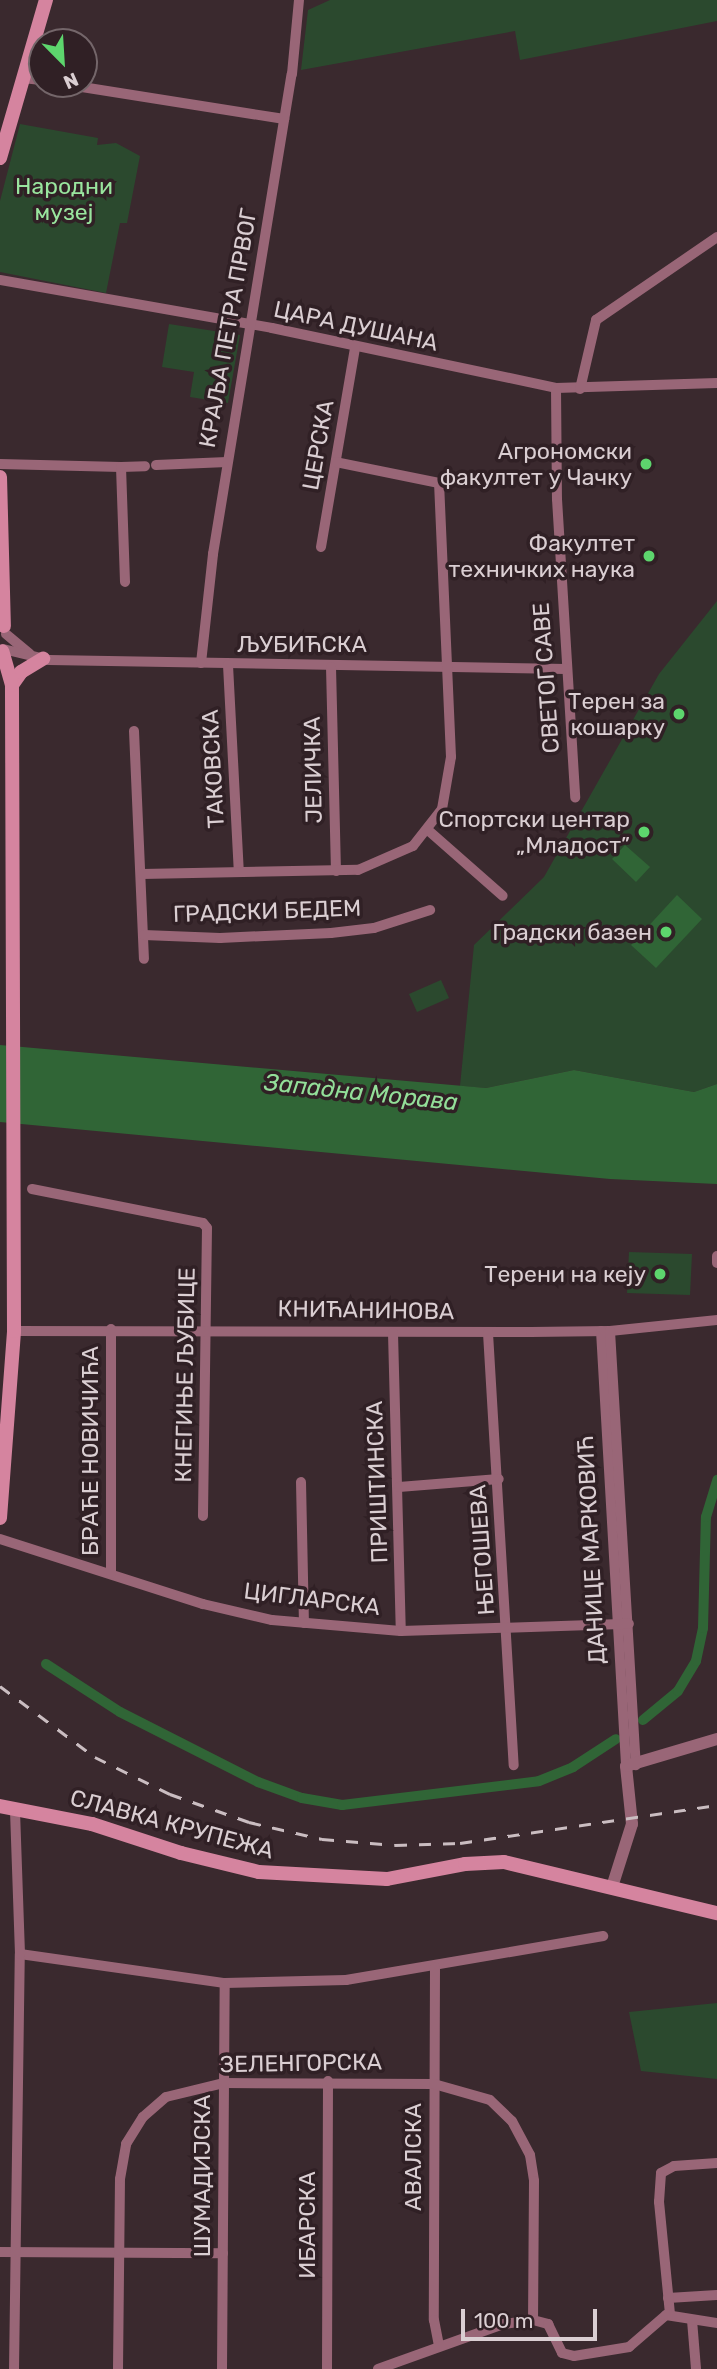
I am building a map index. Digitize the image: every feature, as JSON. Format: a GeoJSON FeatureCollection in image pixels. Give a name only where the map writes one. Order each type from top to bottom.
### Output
{"type":"FeatureCollection","features":[{"type":"Feature","properties":{"kind":"main road"},"geometry":{"type":"LineString","coordinates":[[0,158],[46,0]]}},
{"type":"Feature","properties":{"kind":"main road"},"geometry":{"type":"LineString","coordinates":[[0,477],[3,639],[11,690],[14,984],[13,1183],[0,1518]]}},
{"type":"Feature","properties":{"kind":"main road"},"geometry":{"type":"LineString","coordinates":[[11,690],[21,672],[41,659]]}},
{"type":"Feature","properties":{"kind":"main road"},"geometry":{"type":"LineString","coordinates":[[0,668],[11,690]]}},
{"type":"Feature","properties":{"kind":"main road","name":"СЛАВКА КРУПЕЖА"},"geometry":{"type":"LineString","coordinates":[[0,1805],[92,1824],[205,1860],[277,1875],[394,1879],[494,1862],[530,1866],[717,1913]]}},
{"type":"Feature","properties":{"kind":"street","name":"КРАЉА ПЕТРА ПРВОГ"},"geometry":{"type":"LineString","coordinates":[[201,663],[227,462],[284,119],[299,0]]}},
{"type":"Feature","properties":{"kind":"street"},"geometry":{"type":"LineString","coordinates":[[22,78],[28,79]]}},
{"type":"Feature","properties":{"kind":"street"},"geometry":{"type":"LineString","coordinates":[[98,90],[284,119]]}},
{"type":"Feature","properties":{"kind":"street"},"geometry":{"type":"LineString","coordinates":[[580,389],[596,320],[717,237]]}},
{"type":"Feature","properties":{"kind":"street","name":"ЦАРА ДУШАНА"},"geometry":{"type":"LineString","coordinates":[[0,280],[251,325],[355,349],[556,387],[580,389],[717,383]]}},
{"type":"Feature","properties":{"kind":"street","name":"ЦЕРСКА"},"geometry":{"type":"LineString","coordinates":[[321,547],[355,349]]}},
{"type":"Feature","properties":{"kind":"street","name":"СВЕТОГ САВЕ"},"geometry":{"type":"LineString","coordinates":[[556,387],[566,669],[575,797]]}},
{"type":"Feature","properties":{"kind":"street"},"geometry":{"type":"LineString","coordinates":[[0,464],[121,467],[227,462]]}},
{"type":"Feature","properties":{"kind":"street"},"geometry":{"type":"LineString","coordinates":[[142,874],[358,870],[397,856],[429,831],[442,809],[450,774],[448,664],[439,483],[336,462]]}},
{"type":"Feature","properties":{"kind":"street"},"geometry":{"type":"LineString","coordinates":[[121,467],[125,582]]}},
{"type":"Feature","properties":{"kind":"street","name":"ЉУБИЋСКА"},"geometry":{"type":"LineString","coordinates":[[3,639],[41,659],[331,667],[448,664],[566,669]]}},
{"type":"Feature","properties":{"kind":"street","name":"ТАКОВСКА"},"geometry":{"type":"LineString","coordinates":[[228,665],[239,872]]}},
{"type":"Feature","properties":{"kind":"street","name":"ЈЕЛИЧКА"},"geometry":{"type":"LineString","coordinates":[[331,667],[336,871]]}},
{"type":"Feature","properties":{"kind":"street"},"geometry":{"type":"LineString","coordinates":[[134,731],[144,959]]}},
{"type":"Feature","properties":{"kind":"street"},"geometry":{"type":"LineString","coordinates":[[429,831],[503,896]]}},
{"type":"Feature","properties":{"kind":"street","name":"ГРАДСКИ БЕДЕМ"},"geometry":{"type":"LineString","coordinates":[[144,935],[220,938],[331,933],[374,928],[430,910]]}},
{"type":"Feature","properties":{"kind":"street","name":"КНЕГИЊЕ ЉУБИЦЕ"},"geometry":{"type":"LineString","coordinates":[[32,1189],[203,1223],[209,1234],[203,1516]]}},
{"type":"Feature","properties":{"kind":"street"},"geometry":{"type":"LineString","coordinates":[[717,1256],[717,1263]]}},
{"type":"Feature","properties":{"kind":"street","name":"КНИЋАНИНОВА"},"geometry":{"type":"LineString","coordinates":[[7,1330],[205,1329],[488,1333],[605,1331],[717,1320]]}},
{"type":"Feature","properties":{"kind":"street","name":"БРАЋЕ НОВИЧИЋА"},"geometry":{"type":"LineString","coordinates":[[111,1329],[111,1574]]}},
{"type":"Feature","properties":{"kind":"street","name":"ДАНИЦЕ МАРКОВИЋ"},"geometry":{"type":"LineString","coordinates":[[605,1331],[629,1624],[631,1766]]}},
{"type":"Feature","properties":{"kind":"street","name":"ДАНИЦЕ МАРКОВИЋ"},"geometry":{"type":"LineString","coordinates":[[605,1331],[616,1625],[631,1766]]}},
{"type":"Feature","properties":{"kind":"street","name":"ПРИШТИНСКА"},"geometry":{"type":"LineString","coordinates":[[393,1332],[401,1631]]}},
{"type":"Feature","properties":{"kind":"street","name":"ЊЕГОШЕВА"},"geometry":{"type":"LineString","coordinates":[[488,1333],[509,1630],[514,1765]]}},
{"type":"Feature","properties":{"kind":"street"},"geometry":{"type":"LineString","coordinates":[[399,1487],[499,1479]]}},
{"type":"Feature","properties":{"kind":"street"},"geometry":{"type":"LineString","coordinates":[[301,1482],[304,1623]]}},
{"type":"Feature","properties":{"kind":"street","name":"ЦИГЛАРСКА"},"geometry":{"type":"LineString","coordinates":[[0,1539],[204,1604],[304,1623],[401,1631],[509,1630],[629,1624]]}},
{"type":"Feature","properties":{"kind":"street"},"geometry":{"type":"LineString","coordinates":[[612,1887],[632,1824],[631,1766],[717,1739]]}},
{"type":"Feature","properties":{"kind":"street"},"geometry":{"type":"LineString","coordinates":[[0,2361],[14,2365],[20,1954],[15,1809]]}},
{"type":"Feature","properties":{"kind":"street"},"geometry":{"type":"LineString","coordinates":[[20,1954],[225,1983],[346,1980],[435,1967],[603,1936]]}},
{"type":"Feature","properties":{"kind":"street","name":"АВАЛСКА"},"geometry":{"type":"LineString","coordinates":[[435,1967],[434,2320],[439,2346]]}},
{"type":"Feature","properties":{"kind":"street","name":"ШУМАДИЈСКА"},"geometry":{"type":"LineString","coordinates":[[222,2369],[225,1983]]}},
{"type":"Feature","properties":{"kind":"street","name":"ЗЕЛЕНГОРСКА"},"geometry":{"type":"LineString","coordinates":[[118,2369],[120,2179],[132,2132],[166,2097],[224,2083],[328,2081],[434,2084],[490,2100],[525,2142],[534,2181],[533,2320]]}},
{"type":"Feature","properties":{"kind":"street","name":"ИБАРСКА"},"geometry":{"type":"LineString","coordinates":[[327,2369],[328,2081]]}},
{"type":"Feature","properties":{"kind":"street"},"geometry":{"type":"LineString","coordinates":[[670,2314],[658,2185],[661,2173],[674,2166],[717,2163]]}},
{"type":"Feature","properties":{"kind":"street"},"geometry":{"type":"LineString","coordinates":[[0,2252],[223,2253]]}},
{"type":"Feature","properties":{"kind":"street"},"geometry":{"type":"LineString","coordinates":[[668,2298],[717,2295]]}},
{"type":"Feature","properties":{"kind":"street"},"geometry":{"type":"LineString","coordinates":[[379,2369],[439,2346],[533,2320],[548,2324],[562,2353],[574,2356],[629,2347],[670,2314]]}},
{"type":"Feature","properties":{"kind":"street"},"geometry":{"type":"LineString","coordinates":[[670,2314],[717,2323]]}},
{"type":"Feature","properties":{"kind":"street"},"geometry":{"type":"LineString","coordinates":[[692,2320],[696,2369]]}},
{"type":"Feature","properties":{"kind":"green space"},"geometry":{"type":"Polygon","coordinates":[[[330,0],[717,0],[717,21],[520,60],[515,31],[301,70],[308,10],[330,0]]]}},
{"type":"Feature","properties":{"kind":"green space","name":"Народни музеј"},"geometry":{"type":"Polygon","coordinates":[[[20,124],[98,138],[97,145],[116,143],[140,156],[127,223],[120,223],[106,293],[0,272],[0,201],[20,124]]]}},
{"type":"Feature","properties":{"kind":"green space"},"geometry":{"type":"Polygon","coordinates":[[[169,324],[240,335],[228,403],[190,397],[194,372],[162,367],[169,324]]]}},
{"type":"Feature","properties":{"kind":"green space","name":"Спортски центар „Младост”"},"geometry":{"type":"Polygon","coordinates":[[[717,601],[717,1084],[694,1092],[574,1070],[486,1088],[460,1086],[474,945],[544,877],[659,674],[717,601]]]}},
{"type":"Feature","properties":{"kind":"green space"},"geometry":{"type":"Polygon","coordinates":[[[441,980],[449,998],[417,1012],[409,994],[441,980]]]}},
{"type":"Feature","properties":{"kind":"green space","name":"Терени на кеју"},"geometry":{"type":"Polygon","coordinates":[[[629,1252],[692,1254],[690,1295],[627,1293],[629,1252]]]}},
{"type":"Feature","properties":{"kind":"green space"},"geometry":{"type":"Polygon","coordinates":[[[717,2003],[717,2079],[641,2071],[629,2012],[717,2003]]]}},
{"type":"Feature","properties":{"kind":"water"},"geometry":{"type":"Polygon","coordinates":[[[625,845],[650,867],[636,882],[612,859],[625,845]]]}},
{"type":"Feature","properties":{"kind":"water","name":"Градски базен"},"geometry":{"type":"Polygon","coordinates":[[[677,895],[702,919],[656,968],[631,945],[677,895]]]}},
{"type":"Feature","properties":{"kind":"water","name":"Западна Морава"},"geometry":{"type":"Polygon","coordinates":[[[0,1045],[486,1088],[574,1070],[694,1092],[717,1084],[717,1184],[610,1179],[0,1122],[0,1045]]]}},
{"type":"Feature","properties":{"kind":"waterway"},"geometry":{"type":"LineString","coordinates":[[643,1720],[678,1691],[696,1661],[703,1628],[706,1517],[717,1480]]}},
{"type":"Feature","properties":{"kind":"waterway"},"geometry":{"type":"LineString","coordinates":[[46,1664],[120,1712],[258,1782],[302,1798],[342,1805],[539,1781],[573,1767],[616,1739]]}},
{"type":"Feature","properties":{"kind":"railway"},"geometry":{"type":"LineString","coordinates":[[0,1686],[95,1757],[170,1794],[249,1822],[322,1839],[395,1845],[460,1843],[717,1805]]}},
{"type":"Feature","properties":{"kind":"place","name":"Агрономски факултет у Чачку"},"geometry":{"type":"Point","coordinates":[646,464]}},
{"type":"Feature","properties":{"kind":"place","name":"Факултет техничких наука"},"geometry":{"type":"Point","coordinates":[649,556]}},
{"type":"Feature","properties":{"kind":"place","name":"Терен за кошарку"},"geometry":{"type":"Point","coordinates":[679,714]}},
{"type":"Feature","properties":{"kind":"place","name":"Спортски центар „Младост”"},"geometry":{"type":"Point","coordinates":[644,832]}},
{"type":"Feature","properties":{"kind":"place","name":"Градски базен"},"geometry":{"type":"Point","coordinates":[666,932]}},
{"type":"Feature","properties":{"kind":"place","name":"Терени на кеју"},"geometry":{"type":"Point","coordinates":[660,1274]}}]}
